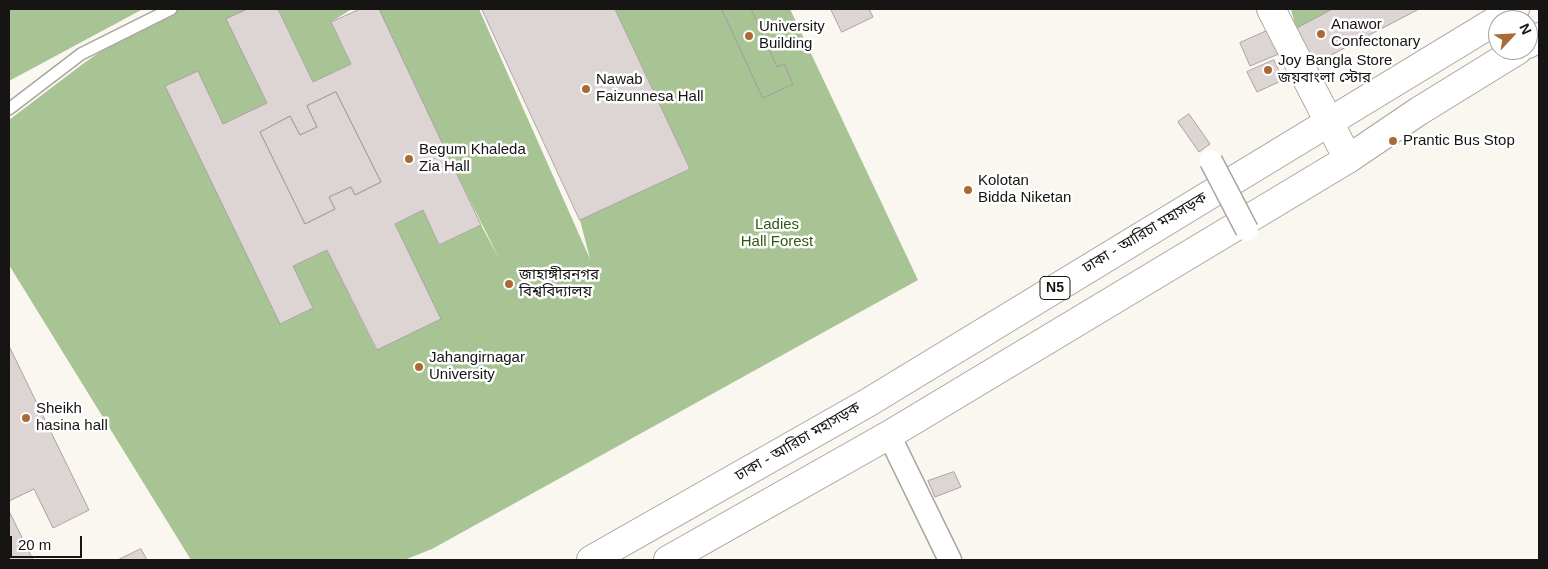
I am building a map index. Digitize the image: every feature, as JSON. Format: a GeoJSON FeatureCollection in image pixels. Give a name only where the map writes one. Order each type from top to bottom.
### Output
{"type":"FeatureCollection","features":[{"type":"Feature","properties":{"kind":"main road"},"geometry":{"type":"LineString","coordinates":[[1271,9],[1348,159]]}},
{"type":"Feature","properties":{"kind":"main road","name":"ঢাকা - আরিচা মহাসড়ক"},"geometry":{"type":"LineString","coordinates":[[591,560],[868,402],[1515,9]]}},
{"type":"Feature","properties":{"kind":"main road"},"geometry":{"type":"LineString","coordinates":[[668,560],[889,435],[1348,159],[1419,111],[1502,60]]}},
{"type":"Feature","properties":{"kind":"street"},"geometry":{"type":"LineString","coordinates":[[1211,161],[1246,230]]}},
{"type":"Feature","properties":{"kind":"street"},"geometry":{"type":"LineString","coordinates":[[889,435],[950,560]]}},
{"type":"Feature","properties":{"kind":"lane"},"geometry":{"type":"LineString","coordinates":[[9,109],[81,54],[171,9]]}},
{"type":"Feature","properties":{"kind":"green space"},"geometry":{"type":"Polygon","coordinates":[[[9,9],[143,9],[9,81],[9,9]]]}},
{"type":"Feature","properties":{"kind":"green space","name":"Ladies Hall Forest"},"geometry":{"type":"Polygon","coordinates":[[[175,9],[248,9],[227,19],[267,103],[280,324],[313,308],[293,266],[327,250],[376,349],[440,319],[395,224],[423,210],[439,245],[481,225],[500,260],[374,9],[479,9],[590,259],[580,220],[690,169],[615,9],[790,9],[918,280],[432,549],[404,560],[191,560],[9,265],[9,120],[84,63],[139,25],[175,9]]]}},
{"type":"Feature","properties":{"kind":"green space"},"geometry":{"type":"Polygon","coordinates":[[[278,9],[352,9],[331,22],[351,64],[313,82],[278,9]]]}},
{"type":"Feature","properties":{"kind":"green space"},"geometry":{"type":"Polygon","coordinates":[[[1291,9],[1333,9],[1296,29],[1291,9]]]}},
{"type":"Feature","properties":{"kind":"building","name":"Begum Khaleda Zia Hall"},"geometry":{"type":"Polygon","coordinates":[[[248,9],[278,9],[313,82],[351,64],[331,22],[360,9],[379,9],[481,225],[439,245],[423,210],[395,224],[441,319],[377,350],[327,250],[293,266],[313,308],[280,324],[165,86],[198,71],[223,124],[267,103],[226,19],[248,9]],[[336,92],[307,106],[317,127],[300,135],[290,116],[260,132],[305,224],[335,209],[329,197],[351,187],[355,195],[381,182],[336,92]]]}},
{"type":"Feature","properties":{"kind":"building","name":"Nawab Faizunnesa Hall"},"geometry":{"type":"Polygon","coordinates":[[[482,9],[615,9],[690,169],[580,220],[482,9]]]}},
{"type":"Feature","properties":{"kind":"building","name":"University Building"},"geometry":{"type":"Polygon","coordinates":[[[722,9],[751,9],[777,67],[784,64],[793,84],[763,98],[722,9]]]}},
{"type":"Feature","properties":{"kind":"building","name":"University Building"},"geometry":{"type":"Polygon","coordinates":[[[722,9],[751,9],[777,67],[784,64],[793,84],[763,98],[722,9]]]}},
{"type":"Feature","properties":{"kind":"building"},"geometry":{"type":"Polygon","coordinates":[[[831,9],[869,9],[873,17],[842,32],[831,9]]]}},
{"type":"Feature","properties":{"kind":"building"},"geometry":{"type":"Polygon","coordinates":[[[1333,9],[1419,9],[1314,64],[1296,29],[1333,9]]]}},
{"type":"Feature","properties":{"kind":"building"},"geometry":{"type":"Polygon","coordinates":[[[1271,29],[1281,53],[1250,66],[1240,43],[1271,29]]]}},
{"type":"Feature","properties":{"kind":"building"},"geometry":{"type":"Polygon","coordinates":[[[1274,60],[1283,80],[1257,92],[1247,72],[1274,60]]]}},
{"type":"Feature","properties":{"kind":"building"},"geometry":{"type":"Polygon","coordinates":[[[336,92],[381,182],[355,195],[351,187],[329,197],[335,209],[305,224],[260,132],[290,116],[300,135],[317,127],[307,106],[336,92]]]}},
{"type":"Feature","properties":{"kind":"building"},"geometry":{"type":"Polygon","coordinates":[[[1189,114],[1210,144],[1199,152],[1178,122],[1189,114]]]}},
{"type":"Feature","properties":{"kind":"building","name":"Sheikh hasina hall"},"geometry":{"type":"Polygon","coordinates":[[[9,346],[89,510],[53,528],[34,489],[9,501],[9,346]]]}},
{"type":"Feature","properties":{"kind":"building"},"geometry":{"type":"Polygon","coordinates":[[[954,472],[961,487],[935,497],[928,481],[954,472]]]}},
{"type":"Feature","properties":{"kind":"building"},"geometry":{"type":"Polygon","coordinates":[[[9,511],[33,560],[9,560],[9,511]]]}},
{"type":"Feature","properties":{"kind":"building"},"geometry":{"type":"Polygon","coordinates":[[[141,549],[147,560],[118,560],[141,549]]]}},
{"type":"Feature","properties":{"kind":"place","name":"Anawor Confectonary"},"geometry":{"type":"Point","coordinates":[1321,34]}},
{"type":"Feature","properties":{"kind":"place","name":"University Building"},"geometry":{"type":"Point","coordinates":[749,36]}},
{"type":"Feature","properties":{"kind":"place","name":"Joy Bangla Store জয়বাংলা স্টোর"},"geometry":{"type":"Point","coordinates":[1268,70]}},
{"type":"Feature","properties":{"kind":"place","name":"Nawab Faizunnesa Hall"},"geometry":{"type":"Point","coordinates":[586,89]}},
{"type":"Feature","properties":{"kind":"place","name":"Prantic Bus Stop"},"geometry":{"type":"Point","coordinates":[1393,141]}},
{"type":"Feature","properties":{"kind":"place","name":"Begum Khaleda Zia Hall"},"geometry":{"type":"Point","coordinates":[409,159]}},
{"type":"Feature","properties":{"kind":"place","name":"Kolotan Bidda Niketan"},"geometry":{"type":"Point","coordinates":[968,190]}},
{"type":"Feature","properties":{"kind":"place","name":"জাহাঙ্গীরনগর বিশ্ববিদ্যালয়"},"geometry":{"type":"Point","coordinates":[509,284]}},
{"type":"Feature","properties":{"kind":"place","name":"Jahangirnagar University"},"geometry":{"type":"Point","coordinates":[419,367]}},
{"type":"Feature","properties":{"kind":"place","name":"Sheikh hasina hall"},"geometry":{"type":"Point","coordinates":[26,418]}}]}
